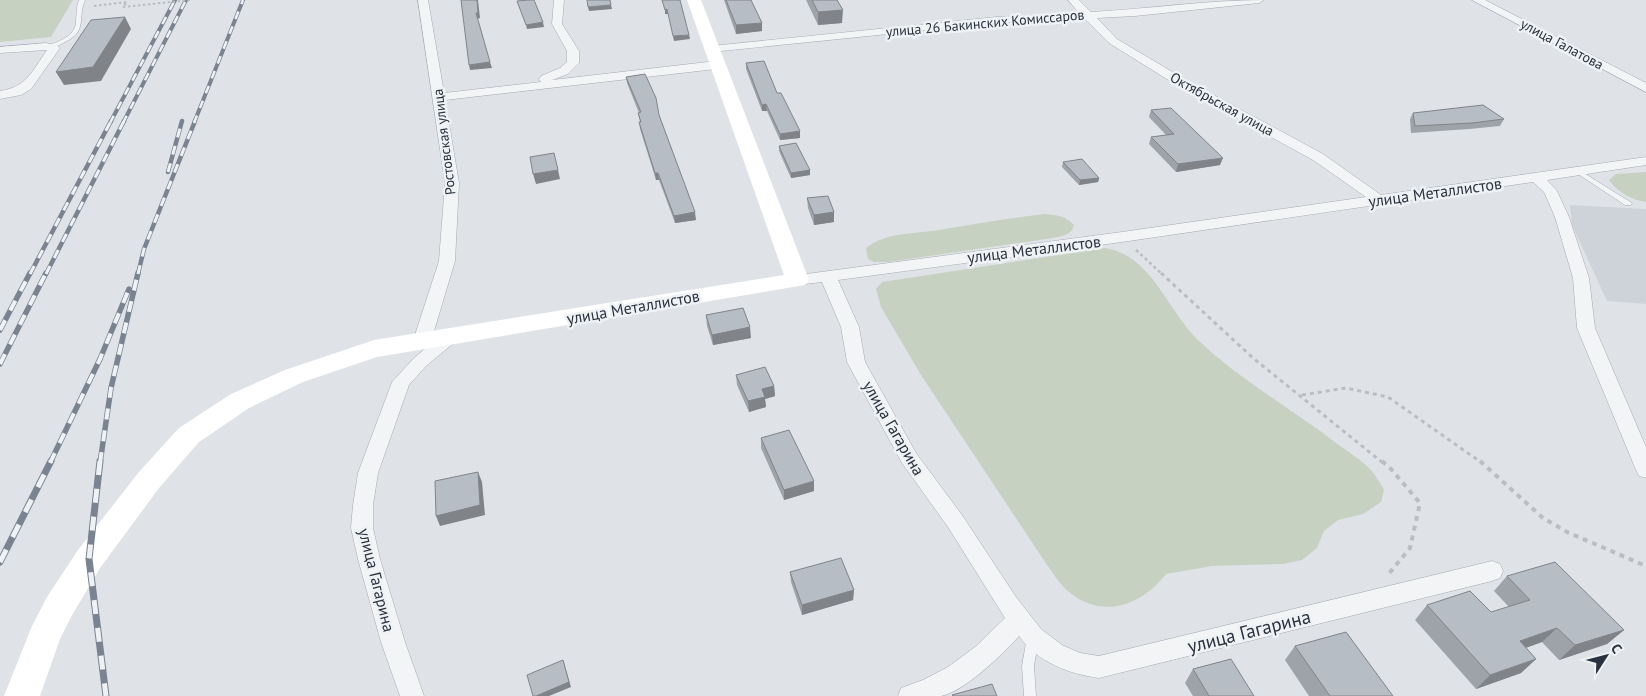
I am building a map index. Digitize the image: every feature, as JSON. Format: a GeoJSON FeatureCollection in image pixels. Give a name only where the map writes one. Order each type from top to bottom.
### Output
{"type":"FeatureCollection","features":[{"type":"Feature","properties":{"kind":"main road"},"geometry":{"type":"LineString","coordinates":[[694,0],[797,280]]}},
{"type":"Feature","properties":{"kind":"main road","name":"улица Металлистов"},"geometry":{"type":"LineString","coordinates":[[22,696],[44,637],[59,607],[89,559],[149,480],[190,435],[215,416],[248,396],[280,382],[374,349],[797,280]]}},
{"type":"Feature","properties":{"kind":"street","name":"Ростовская улица"},"geometry":{"type":"LineString","coordinates":[[423,0],[452,182],[447,261],[436,340]]}},
{"type":"Feature","properties":{"kind":"street"},"geometry":{"type":"LineString","coordinates":[[439,97],[509,89],[547,79],[564,71],[573,63],[573,51],[558,24],[559,0]]}},
{"type":"Feature","properties":{"kind":"street","name":"Октябрьская улица"},"geometry":{"type":"LineString","coordinates":[[1073,0],[1114,41],[1182,84],[1318,157],[1379,200]]}},
{"type":"Feature","properties":{"kind":"street","name":"улица 26 Бакинских Комиссаров"},"geometry":{"type":"LineString","coordinates":[[509,89],[714,57],[996,20],[1135,13],[1259,0]]}},
{"type":"Feature","properties":{"kind":"street","name":"улица Галатова"},"geometry":{"type":"LineString","coordinates":[[1477,0],[1646,88]]}},
{"type":"Feature","properties":{"kind":"street"},"geometry":{"type":"LineString","coordinates":[[0,50],[52,46],[53,50],[27,86],[17,92],[0,95]]}},
{"type":"Feature","properties":{"kind":"street","name":"улица Металлистов"},"geometry":{"type":"LineString","coordinates":[[797,280],[1122,237],[1646,161]]}},
{"type":"Feature","properties":{"kind":"street"},"geometry":{"type":"LineString","coordinates":[[1537,177],[1550,191],[1562,217],[1582,278],[1586,328],[1646,470]]}},
{"type":"Feature","properties":{"kind":"street","name":"улица Гагарина"},"geometry":{"type":"LineString","coordinates":[[828,276],[850,326],[856,362],[909,458],[955,521],[1026,628],[1054,653],[1078,664],[1098,667],[1492,571]]}},
{"type":"Feature","properties":{"kind":"street","name":"улица Гагарина"},"geometry":{"type":"LineString","coordinates":[[412,696],[393,642],[369,559],[362,528],[363,506],[368,472],[401,382],[420,362],[436,340]]}},
{"type":"Feature","properties":{"kind":"street"},"geometry":{"type":"LineString","coordinates":[[910,696],[924,692],[955,677],[1026,628]]}},
{"type":"Feature","properties":{"kind":"lane"},"geometry":{"type":"LineString","coordinates":[[52,46],[75,33],[78,27],[79,8],[82,0]]}},
{"type":"Feature","properties":{"kind":"lane"},"geometry":{"type":"LineString","coordinates":[[1577,171],[1628,203]]}},
{"type":"Feature","properties":{"kind":"lane"},"geometry":{"type":"LineString","coordinates":[[1026,628],[1030,696]]}},
{"type":"Feature","properties":{"kind":"path"},"geometry":{"type":"LineString","coordinates":[[79,8],[127,2],[123,7],[190,0]]}},
{"type":"Feature","properties":{"kind":"path"},"geometry":{"type":"LineString","coordinates":[[1122,237],[1253,358],[1391,469],[1420,503],[1410,548],[1366,602]]}},
{"type":"Feature","properties":{"kind":"path"},"geometry":{"type":"LineString","coordinates":[[1301,395],[1346,388],[1388,397],[1487,466],[1543,518],[1567,532],[1646,566]]}},
{"type":"Feature","properties":{"kind":"shaded area"},"geometry":{"type":"Polygon","coordinates":[[[1570,205],[1646,209],[1646,304],[1607,301],[1572,225],[1570,205]]]}},
{"type":"Feature","properties":{"kind":"green space"},"geometry":{"type":"Polygon","coordinates":[[[0,0],[73,0],[51,37],[0,42],[0,0]]]}},
{"type":"Feature","properties":{"kind":"green space"},"geometry":{"type":"Polygon","coordinates":[[[1646,172],[1646,202],[1625,195],[1609,180],[1616,174],[1646,172]]]}},
{"type":"Feature","properties":{"kind":"green space"},"geometry":{"type":"Polygon","coordinates":[[[1045,214],[1064,218],[1074,225],[1073,228],[1066,235],[1053,238],[888,262],[874,262],[868,259],[866,248],[892,236],[1045,214]]]}},
{"type":"Feature","properties":{"kind":"green space"},"geometry":{"type":"Polygon","coordinates":[[[1105,248],[1122,253],[1147,273],[1188,329],[1215,355],[1248,381],[1358,458],[1373,473],[1384,490],[1381,502],[1363,514],[1338,520],[1324,531],[1317,548],[1302,560],[1283,564],[1212,566],[1166,574],[1146,594],[1134,601],[1108,607],[1082,601],[1069,592],[1047,565],[921,375],[881,307],[876,289],[882,282],[1105,248]]]}},
{"type":"Feature","properties":{"kind":"building"},"geometry":{"type":"Polygon","coordinates":[[[461,0],[477,0],[478,13],[476,13],[490,62],[469,65],[461,0]]]}},
{"type":"Feature","properties":{"kind":"building"},"geometry":{"type":"Polygon","coordinates":[[[534,0],[543,22],[526,25],[517,1],[534,0]]]}},
{"type":"Feature","properties":{"kind":"building"},"geometry":{"type":"Polygon","coordinates":[[[587,0],[610,0],[611,5],[588,7],[587,0]]]}},
{"type":"Feature","properties":{"kind":"building"},"geometry":{"type":"Polygon","coordinates":[[[662,0],[680,0],[689,35],[673,36],[667,9],[665,10],[662,0]]]}},
{"type":"Feature","properties":{"kind":"building"},"geometry":{"type":"Polygon","coordinates":[[[726,0],[751,0],[762,23],[736,25],[726,0]]]}},
{"type":"Feature","properties":{"kind":"building"},"geometry":{"type":"Polygon","coordinates":[[[812,0],[837,0],[843,10],[818,12],[812,0]]]}},
{"type":"Feature","properties":{"kind":"building"},"geometry":{"type":"Polygon","coordinates":[[[125,17],[93,67],[56,72],[91,20],[125,17]]]}},
{"type":"Feature","properties":{"kind":"building"},"geometry":{"type":"Polygon","coordinates":[[[764,61],[777,93],[781,93],[800,131],[780,134],[766,104],[762,105],[746,63],[764,61]]]}},
{"type":"Feature","properties":{"kind":"building"},"geometry":{"type":"Polygon","coordinates":[[[645,74],[656,98],[659,115],[695,212],[674,216],[658,173],[655,173],[639,122],[641,122],[638,113],[641,112],[626,77],[645,74]]]}},
{"type":"Feature","properties":{"kind":"building"},"geometry":{"type":"Polygon","coordinates":[[[1483,105],[1504,119],[1415,126],[1413,113],[1483,105]]]}},
{"type":"Feature","properties":{"kind":"building"},"geometry":{"type":"Polygon","coordinates":[[[1171,108],[1223,158],[1178,164],[1151,137],[1174,134],[1151,110],[1171,108]]]}},
{"type":"Feature","properties":{"kind":"building"},"geometry":{"type":"Polygon","coordinates":[[[796,143],[810,170],[791,173],[779,146],[796,143]]]}},
{"type":"Feature","properties":{"kind":"building"},"geometry":{"type":"Polygon","coordinates":[[[554,153],[558,170],[533,174],[530,157],[554,153]]]}},
{"type":"Feature","properties":{"kind":"building"},"geometry":{"type":"Polygon","coordinates":[[[1082,159],[1099,178],[1080,180],[1063,162],[1082,159]]]}},
{"type":"Feature","properties":{"kind":"building"},"geometry":{"type":"Polygon","coordinates":[[[828,196],[834,212],[814,215],[807,198],[828,196]]]}},
{"type":"Feature","properties":{"kind":"building"},"geometry":{"type":"Polygon","coordinates":[[[743,308],[750,327],[712,335],[706,315],[743,308]]]}},
{"type":"Feature","properties":{"kind":"building"},"geometry":{"type":"Polygon","coordinates":[[[765,367],[774,386],[762,389],[765,397],[748,401],[736,375],[765,367]]]}},
{"type":"Feature","properties":{"kind":"building"},"geometry":{"type":"Polygon","coordinates":[[[789,430],[814,481],[784,490],[761,438],[789,430]]]}},
{"type":"Feature","properties":{"kind":"building"},"geometry":{"type":"Polygon","coordinates":[[[478,472],[480,505],[436,516],[435,481],[478,472]]]}},
{"type":"Feature","properties":{"kind":"building"},"geometry":{"type":"Polygon","coordinates":[[[841,558],[854,590],[802,605],[790,572],[841,558]]]}},
{"type":"Feature","properties":{"kind":"building"},"geometry":{"type":"Polygon","coordinates":[[[1555,562],[1624,630],[1575,645],[1557,628],[1520,641],[1536,659],[1490,675],[1427,605],[1470,591],[1491,612],[1530,600],[1507,576],[1555,562]]]}},
{"type":"Feature","properties":{"kind":"building"},"geometry":{"type":"Polygon","coordinates":[[[1346,632],[1393,696],[1330,696],[1295,646],[1346,632]]]}},
{"type":"Feature","properties":{"kind":"building"},"geometry":{"type":"Polygon","coordinates":[[[1231,659],[1254,696],[1209,696],[1193,669],[1231,659]]]}},
{"type":"Feature","properties":{"kind":"building"},"geometry":{"type":"Polygon","coordinates":[[[563,660],[569,682],[533,696],[527,675],[563,660]]]}},
{"type":"Feature","properties":{"kind":"building"},"geometry":{"type":"Polygon","coordinates":[[[992,684],[997,696],[952,695],[992,684]]]}},
{"type":"Feature","properties":{"kind":"railway"},"geometry":{"type":"LineString","coordinates":[[110,123],[175,0]]}},
{"type":"Feature","properties":{"kind":"railway"},"geometry":{"type":"LineString","coordinates":[[123,123],[186,0]]}},
{"type":"Feature","properties":{"kind":"railway"},"geometry":{"type":"LineString","coordinates":[[194,123],[243,0]]}},
{"type":"Feature","properties":{"kind":"railway"},"geometry":{"type":"LineString","coordinates":[[30,274],[111,121]]}},
{"type":"Feature","properties":{"kind":"railway"},"geometry":{"type":"LineString","coordinates":[[46,274],[124,121]]}},
{"type":"Feature","properties":{"kind":"railway"},"geometry":{"type":"LineString","coordinates":[[168,172],[182,121]]}},
{"type":"Feature","properties":{"kind":"railway"},"geometry":{"type":"LineString","coordinates":[[138,274],[144,249],[195,121]]}},
{"type":"Feature","properties":{"kind":"railway"},"geometry":{"type":"LineString","coordinates":[[0,330],[30,273]]}},
{"type":"Feature","properties":{"kind":"railway"},"geometry":{"type":"LineString","coordinates":[[0,364],[46,273]]}},
{"type":"Feature","properties":{"kind":"railway"},"geometry":{"type":"LineString","coordinates":[[100,463],[111,388],[138,273]]}},
{"type":"Feature","properties":{"kind":"railway"},"geometry":{"type":"LineString","coordinates":[[50,463],[100,359],[129,289]]}},
{"type":"Feature","properties":{"kind":"railway"},"geometry":{"type":"LineString","coordinates":[[100,461],[89,559],[106,696]]}},
{"type":"Feature","properties":{"kind":"railway"},"geometry":{"type":"LineString","coordinates":[[0,562],[50,463]]}}]}
